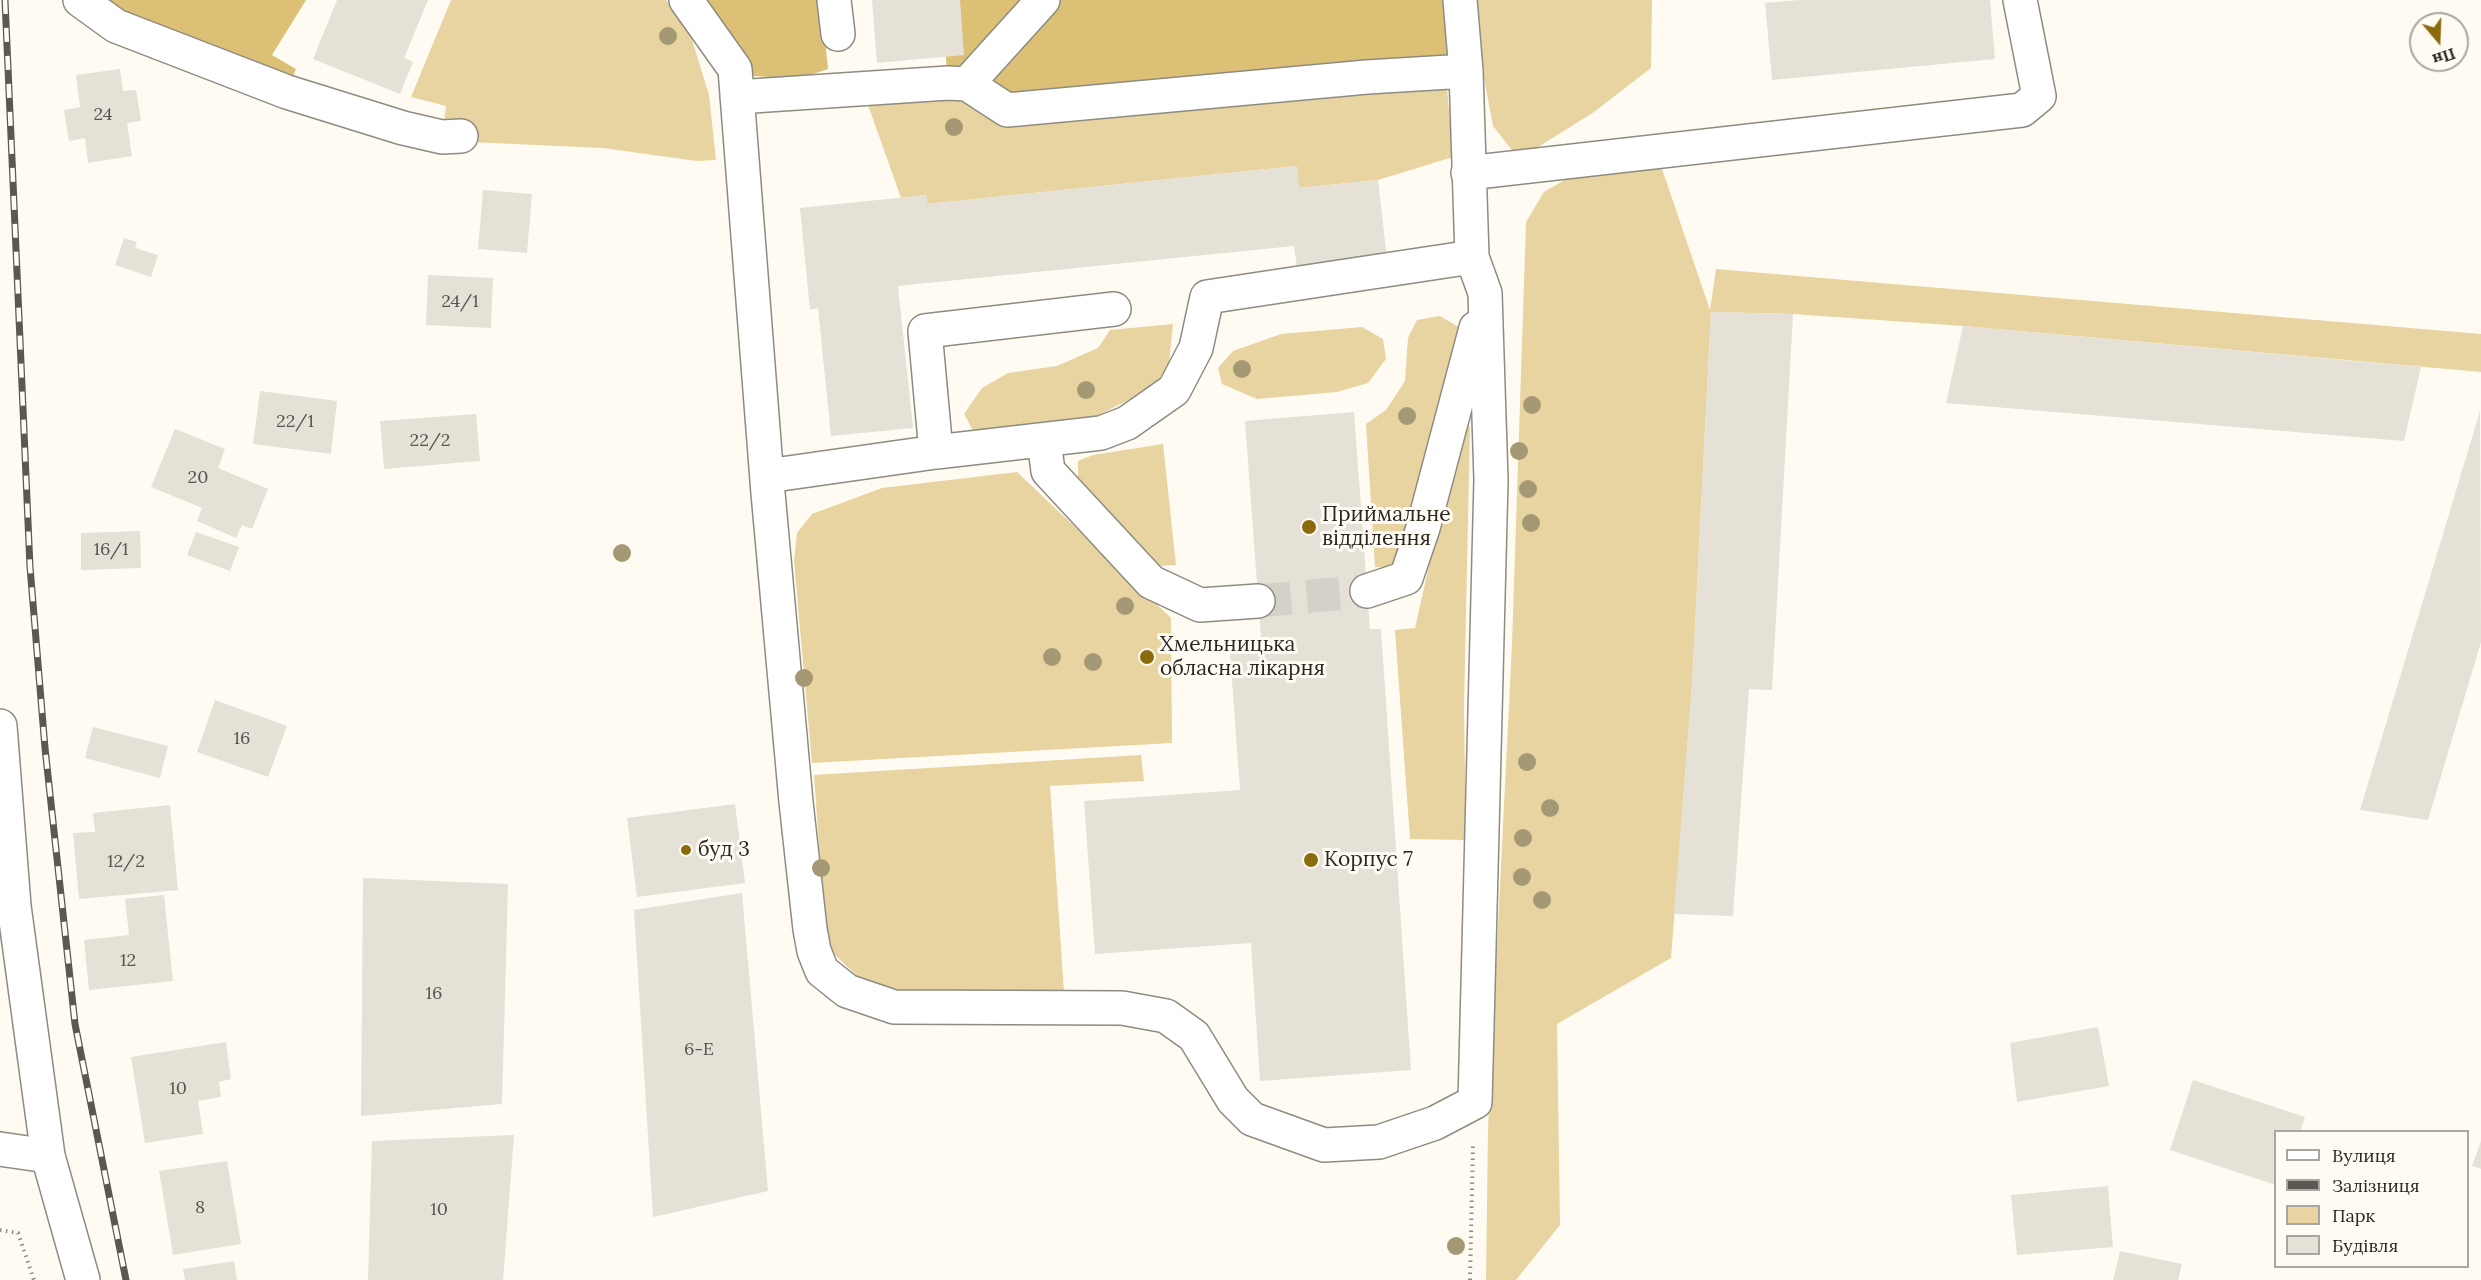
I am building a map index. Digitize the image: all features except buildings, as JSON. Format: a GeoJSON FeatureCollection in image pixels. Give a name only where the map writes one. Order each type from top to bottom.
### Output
{"type":"FeatureCollection","features":[{"type":"Feature","properties":{"kind":"main road"},"geometry":{"type":"LineString","coordinates":[[80,0],[116,26],[287,92],[403,128],[442,136],[461,136]]}},
{"type":"Feature","properties":{"kind":"main road"},"geometry":{"type":"LineString","coordinates":[[686,0],[735,69],[767,476],[796,802],[810,929],[814,951],[822,971],[847,991],[894,1007],[1122,1008],[1166,1016],[1194,1036],[1233,1100],[1252,1119],[1324,1145],[1379,1142],[1436,1123],[1475,1102],[1491,480],[1485,293],[1472,257],[1466,71],[1460,0]]}},
{"type":"Feature","properties":{"kind":"main road"},"geometry":{"type":"LineString","coordinates":[[834,0],[838,34]]}},
{"type":"Feature","properties":{"kind":"main road"},"geometry":{"type":"LineString","coordinates":[[967,84],[1043,0]]}},
{"type":"Feature","properties":{"kind":"main road"},"geometry":{"type":"LineString","coordinates":[[1468,173],[2022,110],[2039,96],[2020,0]]}},
{"type":"Feature","properties":{"kind":"main road"},"geometry":{"type":"LineString","coordinates":[[737,97],[967,84],[1007,110],[1367,76],[1466,71]]}},
{"type":"Feature","properties":{"kind":"main road"},"geometry":{"type":"LineString","coordinates":[[767,476],[936,452],[1101,433],[1127,423],[1174,390],[1196,348],[1207,297],[1472,257]]}},
{"type":"Feature","properties":{"kind":"main road"},"geometry":{"type":"LineString","coordinates":[[1367,591],[1406,579],[1423,528],[1485,293]]}},
{"type":"Feature","properties":{"kind":"main road"},"geometry":{"type":"LineString","coordinates":[[936,452],[925,331],[1114,309]]}},
{"type":"Feature","properties":{"kind":"main road"},"geometry":{"type":"LineString","coordinates":[[1044,440],[1048,471],[1151,582],[1200,605],[1258,601]]}},
{"type":"Feature","properties":{"kind":"main road"},"geometry":{"type":"LineString","coordinates":[[0,726],[14,906],[48,1156],[83,1280]]}},
{"type":"Feature","properties":{"kind":"main road"},"geometry":{"type":"LineString","coordinates":[[0,1149],[48,1156]]}},
{"type":"Feature","properties":{"kind":"path"},"geometry":{"type":"LineString","coordinates":[[1470,1280],[1475,1102]]}},
{"type":"Feature","properties":{"kind":"path"},"geometry":{"type":"LineString","coordinates":[[0,1230],[18,1233],[34,1280]]}},
{"type":"Feature","properties":{"kind":"green space"},"geometry":{"type":"Polygon","coordinates":[[[451,0],[666,0],[690,33],[709,95],[716,160],[697,161],[603,148],[469,142],[442,137],[446,106],[411,97],[451,0]]]}},
{"type":"Feature","properties":{"kind":"green space"},"geometry":{"type":"Polygon","coordinates":[[[1475,0],[1652,0],[1651,68],[1594,112],[1519,159],[1493,126],[1480,57],[1475,0]]]}},
{"type":"Feature","properties":{"kind":"green space"},"geometry":{"type":"Polygon","coordinates":[[[1446,77],[1453,157],[1378,180],[1299,188],[1296,166],[927,204],[926,195],[901,198],[868,105],[963,97],[1446,77]]]}},
{"type":"Feature","properties":{"kind":"green space"},"geometry":{"type":"Polygon","coordinates":[[[1660,163],[1710,310],[1716,269],[2481,334],[2481,372],[1963,326],[1793,314],[1711,312],[1692,686],[1671,958],[1557,1024],[1560,1225],[1516,1280],[1486,1280],[1488,1129],[1512,644],[1526,222],[1544,192],[1568,178],[1660,163]]]}},
{"type":"Feature","properties":{"kind":"green space"},"geometry":{"type":"Polygon","coordinates":[[[1440,316],[1462,329],[1410,567],[1375,567],[1366,424],[1386,410],[1405,381],[1408,338],[1417,320],[1440,316]]]}},
{"type":"Feature","properties":{"kind":"green space"},"geometry":{"type":"Polygon","coordinates":[[[1173,324],[1169,364],[1153,388],[1090,419],[976,436],[964,414],[982,388],[1008,373],[1057,366],[1098,348],[1110,330],[1173,324]]]}},
{"type":"Feature","properties":{"kind":"green space"},"geometry":{"type":"Polygon","coordinates":[[[1362,327],[1383,339],[1386,359],[1368,383],[1337,392],[1257,399],[1222,384],[1218,368],[1233,351],[1281,334],[1362,327]]]}},
{"type":"Feature","properties":{"kind":"green space"},"geometry":{"type":"Polygon","coordinates":[[[1461,423],[1470,427],[1464,708],[1466,840],[1410,839],[1395,630],[1415,628],[1461,423]]]}},
{"type":"Feature","properties":{"kind":"green space"},"geometry":{"type":"Polygon","coordinates":[[[1163,444],[1176,565],[1159,566],[1078,484],[1078,461],[1093,455],[1163,444]]]}},
{"type":"Feature","properties":{"kind":"green space"},"geometry":{"type":"Polygon","coordinates":[[[1017,472],[1171,618],[1172,743],[812,763],[794,561],[797,533],[812,514],[882,488],[1017,472]]]}},
{"type":"Feature","properties":{"kind":"green space"},"geometry":{"type":"Polygon","coordinates":[[[1141,755],[1144,781],[1050,786],[1064,992],[914,996],[863,982],[832,952],[825,929],[814,775],[1141,755]]]}},
{"type":"Feature","properties":{"kind":"shaded area"},"geometry":{"type":"Polygon","coordinates":[[[80,0],[306,0],[272,55],[296,69],[287,92],[80,0]]]}},
{"type":"Feature","properties":{"kind":"shaded area"},"geometry":{"type":"Polygon","coordinates":[[[699,0],[821,0],[828,69],[798,79],[754,76],[699,0]]]}},
{"type":"Feature","properties":{"kind":"shaded area"},"geometry":{"type":"Polygon","coordinates":[[[941,0],[1460,0],[1466,71],[1007,110],[948,83],[941,0]]]}},
{"type":"Feature","properties":{"kind":"tunnel"},"geometry":{"type":"LineString","coordinates":[[1258,601],[1367,591]]}},
{"type":"Feature","properties":{"kind":"railway"},"geometry":{"type":"LineString","coordinates":[[5,0],[30,567],[45,748],[75,1024],[126,1280]]}},
{"type":"Feature","properties":{"kind":"place","name":"Приймальне відділення"},"geometry":{"type":"Point","coordinates":[1309,527]}},
{"type":"Feature","properties":{"kind":"place","name":"Хмельницька обласна лікарня"},"geometry":{"type":"Point","coordinates":[1147,657]}},
{"type":"Feature","properties":{"kind":"place","name":"буд 3"},"geometry":{"type":"Point","coordinates":[686,850]}},
{"type":"Feature","properties":{"kind":"place","name":"Корпус 7"},"geometry":{"type":"Point","coordinates":[1311,860]}}]}
